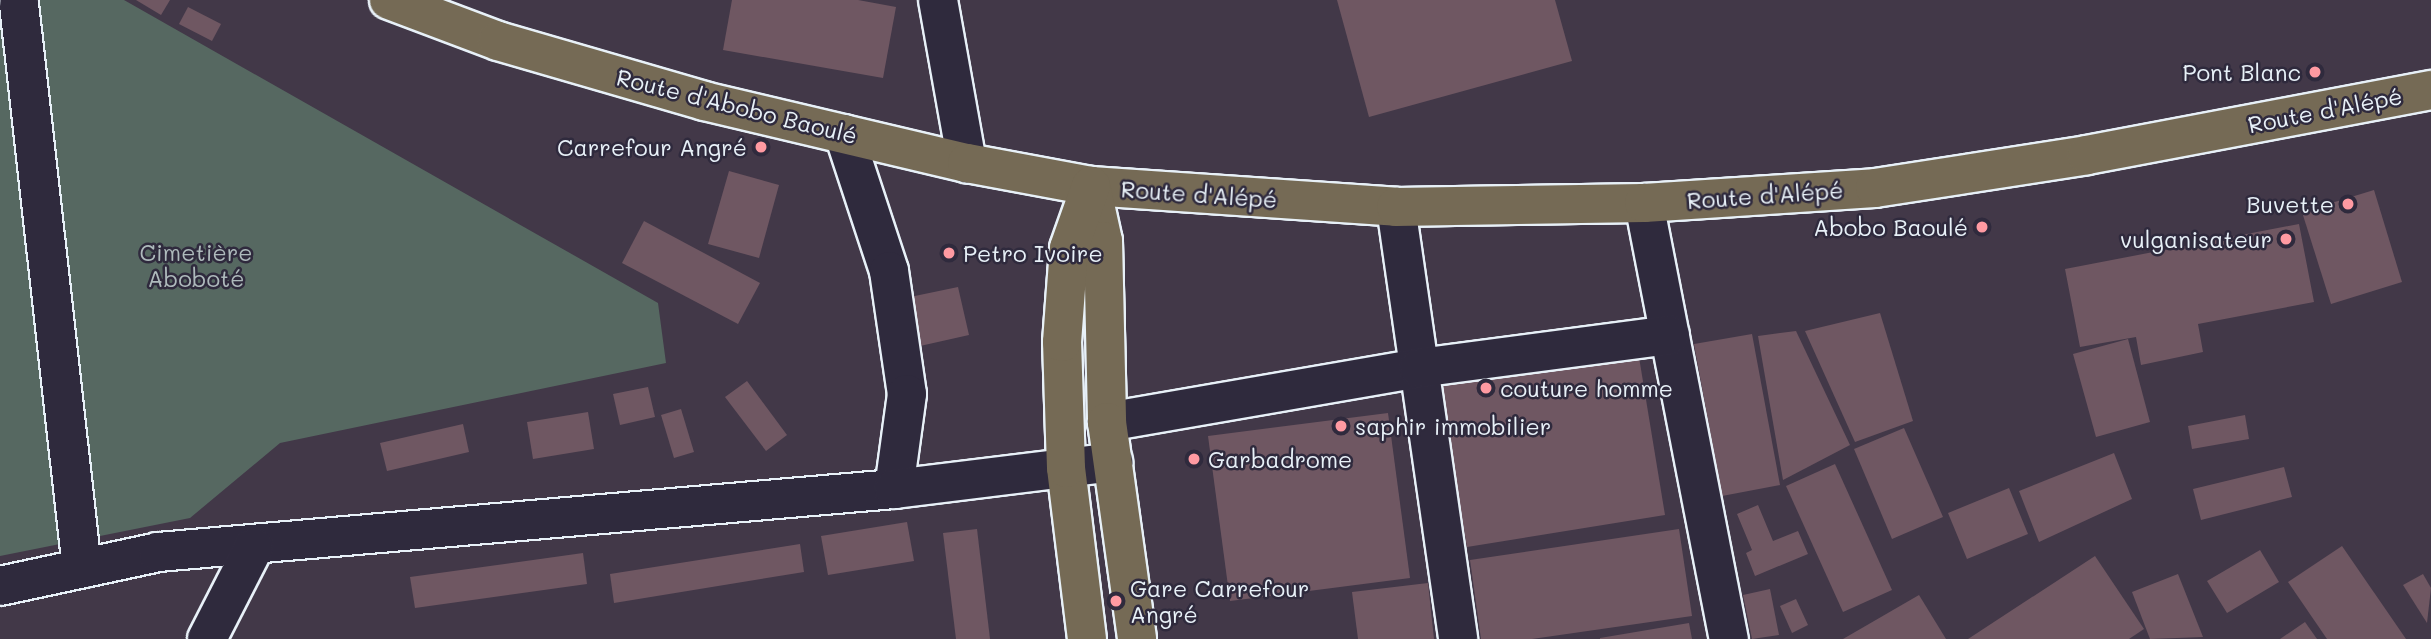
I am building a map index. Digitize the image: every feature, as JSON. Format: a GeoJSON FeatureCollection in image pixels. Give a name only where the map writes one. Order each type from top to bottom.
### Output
{"type":"FeatureCollection","features":[{"type":"Feature","properties":{"kind":"main road","name":"Route d'Abobo Baoulé"},"geometry":{"type":"LineString","coordinates":[[389,0],[498,41],[704,101],[967,163],[1091,186]]}},
{"type":"Feature","properties":{"kind":"main road","name":"Route d'Alépé"},"geometry":{"type":"LineString","coordinates":[[1091,186],[1396,207],[1644,203],[1875,188],[2087,155],[2431,90]]}},
{"type":"Feature","properties":{"kind":"main road"},"geometry":{"type":"LineString","coordinates":[[1091,186],[1103,241],[1107,422],[1137,639]]}},
{"type":"Feature","properties":{"kind":"main road"},"geometry":{"type":"LineString","coordinates":[[1087,639],[1066,468],[1062,342],[1069,248],[1091,186]]}},
{"type":"Feature","properties":{"kind":"street"},"geometry":{"type":"LineString","coordinates":[[937,0],[967,163]]}},
{"type":"Feature","properties":{"kind":"street"},"geometry":{"type":"LineString","coordinates":[[19,4],[82,568]]}},
{"type":"Feature","properties":{"kind":"street"},"geometry":{"type":"LineString","coordinates":[[844,134],[889,271],[903,367],[906,394],[894,489]]}},
{"type":"Feature","properties":{"kind":"street"},"geometry":{"type":"LineString","coordinates":[[1644,203],[1729,639]]}},
{"type":"Feature","properties":{"kind":"street"},"geometry":{"type":"LineString","coordinates":[[1396,207],[1458,639]]}},
{"type":"Feature","properties":{"kind":"street"},"geometry":{"type":"LineString","coordinates":[[1107,422],[1419,368],[1670,335]]}},
{"type":"Feature","properties":{"kind":"street"},"geometry":{"type":"LineString","coordinates":[[0,586],[158,552],[254,547],[894,489],[1113,462]]}},
{"type":"Feature","properties":{"kind":"street"},"geometry":{"type":"LineString","coordinates":[[207,639],[254,547]]}},
{"type":"Feature","properties":{"kind":"green space","name":"Cimetière Aboboté"},"geometry":{"type":"Polygon","coordinates":[[[0,0],[124,0],[658,303],[666,363],[280,443],[190,518],[0,556],[0,0]]]}},
{"type":"Feature","properties":{"kind":"building"},"geometry":{"type":"Polygon","coordinates":[[[136,0],[170,0],[161,15],[136,0]]]}},
{"type":"Feature","properties":{"kind":"building"},"geometry":{"type":"Polygon","coordinates":[[[732,0],[858,0],[896,7],[883,78],[723,50],[732,0]]]}},
{"type":"Feature","properties":{"kind":"building"},"geometry":{"type":"Polygon","coordinates":[[[1337,0],[1555,0],[1572,61],[1369,117],[1337,0]]]}},
{"type":"Feature","properties":{"kind":"building"},"geometry":{"type":"Polygon","coordinates":[[[188,7],[221,24],[212,41],[179,24],[188,7]]]}},
{"type":"Feature","properties":{"kind":"building"},"geometry":{"type":"Polygon","coordinates":[[[729,171],[779,185],[759,258],[708,244],[729,171]]]}},
{"type":"Feature","properties":{"kind":"building"},"geometry":{"type":"Polygon","coordinates":[[[2374,190],[2402,282],[2331,304],[2302,212],[2374,190]]]}},
{"type":"Feature","properties":{"kind":"building"},"geometry":{"type":"Polygon","coordinates":[[[644,221],[760,283],[738,324],[622,263],[644,221]]]}},
{"type":"Feature","properties":{"kind":"building"},"geometry":{"type":"Polygon","coordinates":[[[2299,224],[2314,302],[2198,324],[2203,352],[2141,365],[2136,337],[2080,347],[2065,269],[2299,224]]]}},
{"type":"Feature","properties":{"kind":"building"},"geometry":{"type":"Polygon","coordinates":[[[958,287],[969,335],[920,346],[910,297],[958,287]]]}},
{"type":"Feature","properties":{"kind":"building"},"geometry":{"type":"Polygon","coordinates":[[[1880,313],[1913,421],[1855,442],[1805,331],[1880,313]]]}},
{"type":"Feature","properties":{"kind":"building"},"geometry":{"type":"Polygon","coordinates":[[[1796,331],[1850,445],[1783,480],[1758,336],[1796,331]]]}},
{"type":"Feature","properties":{"kind":"building"},"geometry":{"type":"Polygon","coordinates":[[[1752,334],[1780,485],[1722,496],[1694,344],[1752,334]]]}},
{"type":"Feature","properties":{"kind":"building"},"geometry":{"type":"Polygon","coordinates":[[[2128,339],[2150,422],[2096,437],[2073,354],[2128,339]]]}},
{"type":"Feature","properties":{"kind":"building"},"geometry":{"type":"Polygon","coordinates":[[[1637,345],[1665,515],[1467,547],[1438,376],[1637,345]]]}},
{"type":"Feature","properties":{"kind":"building"},"geometry":{"type":"Polygon","coordinates":[[[747,381],[787,435],[766,451],[725,397],[747,381]]]}},
{"type":"Feature","properties":{"kind":"building"},"geometry":{"type":"Polygon","coordinates":[[[648,387],[655,417],[620,425],[613,394],[648,387]]]}},
{"type":"Feature","properties":{"kind":"building"},"geometry":{"type":"Polygon","coordinates":[[[681,409],[694,452],[674,458],[661,415],[681,409]]]}},
{"type":"Feature","properties":{"kind":"building"},"geometry":{"type":"Polygon","coordinates":[[[588,412],[594,449],[533,459],[527,422],[588,412]]]}},
{"type":"Feature","properties":{"kind":"building"},"geometry":{"type":"Polygon","coordinates":[[[1388,413],[1410,578],[1230,601],[1208,436],[1388,413]]]}},
{"type":"Feature","properties":{"kind":"building"},"geometry":{"type":"Polygon","coordinates":[[[2245,415],[2249,439],[2192,449],[2188,426],[2245,415]]]}},
{"type":"Feature","properties":{"kind":"building"},"geometry":{"type":"Polygon","coordinates":[[[463,424],[469,452],[387,471],[380,443],[463,424]]]}},
{"type":"Feature","properties":{"kind":"building"},"geometry":{"type":"Polygon","coordinates":[[[1904,428],[1943,517],[1892,539],[1854,449],[1904,428]]]}},
{"type":"Feature","properties":{"kind":"building"},"geometry":{"type":"Polygon","coordinates":[[[2114,453],[2132,499],[2039,542],[2019,491],[2114,453]]]}},
{"type":"Feature","properties":{"kind":"building"},"geometry":{"type":"Polygon","coordinates":[[[1835,464],[1892,590],[1843,612],[1786,486],[1835,464]]]}},
{"type":"Feature","properties":{"kind":"building"},"geometry":{"type":"Polygon","coordinates":[[[2284,467],[2292,497],[2201,520],[2193,489],[2284,467]]]}},
{"type":"Feature","properties":{"kind":"building"},"geometry":{"type":"Polygon","coordinates":[[[2009,488],[2028,534],[1967,559],[1948,513],[2009,488]]]}},
{"type":"Feature","properties":{"kind":"building"},"geometry":{"type":"Polygon","coordinates":[[[1758,505],[1773,541],[1798,531],[1808,554],[1755,576],[1746,553],[1752,550],[1737,514],[1758,505]]]}},
{"type":"Feature","properties":{"kind":"building"},"geometry":{"type":"Polygon","coordinates":[[[907,522],[914,561],[828,575],[821,536],[907,522]]]}},
{"type":"Feature","properties":{"kind":"building"},"geometry":{"type":"Polygon","coordinates":[[[977,529],[990,639],[956,639],[943,533],[977,529]]]}},
{"type":"Feature","properties":{"kind":"building"},"geometry":{"type":"Polygon","coordinates":[[[1679,529],[1692,616],[1532,639],[1481,639],[1470,560],[1679,529]]]}},
{"type":"Feature","properties":{"kind":"building"},"geometry":{"type":"Polygon","coordinates":[[[800,544],[804,572],[614,603],[610,574],[800,544]]]}},
{"type":"Feature","properties":{"kind":"building"},"geometry":{"type":"Polygon","coordinates":[[[2342,546],[2406,639],[2327,639],[2288,582],[2342,546]]]}},
{"type":"Feature","properties":{"kind":"building"},"geometry":{"type":"Polygon","coordinates":[[[2260,550],[2279,582],[2227,613],[2207,581],[2260,550]]]}},
{"type":"Feature","properties":{"kind":"building"},"geometry":{"type":"Polygon","coordinates":[[[583,553],[587,584],[415,608],[410,577],[583,553]]]}},
{"type":"Feature","properties":{"kind":"building"},"geometry":{"type":"Polygon","coordinates":[[[2095,556],[2144,629],[2129,639],[1968,639],[2095,556]]]}},
{"type":"Feature","properties":{"kind":"building"},"geometry":{"type":"Polygon","coordinates":[[[2178,574],[2203,637],[2150,639],[2132,592],[2178,574]]]}},
{"type":"Feature","properties":{"kind":"building"},"geometry":{"type":"Polygon","coordinates":[[[2423,574],[2431,588],[2427,623],[2403,585],[2423,574]]]}},
{"type":"Feature","properties":{"kind":"building"},"geometry":{"type":"Polygon","coordinates":[[[1428,583],[1434,639],[1358,639],[1352,592],[1428,583]]]}},
{"type":"Feature","properties":{"kind":"building"},"geometry":{"type":"Polygon","coordinates":[[[1770,589],[1779,635],[1752,639],[1743,595],[1770,589]]]}},
{"type":"Feature","properties":{"kind":"building"},"geometry":{"type":"Polygon","coordinates":[[[1919,595],[1946,639],[1843,639],[1919,595]]]}},
{"type":"Feature","properties":{"kind":"building"},"geometry":{"type":"Polygon","coordinates":[[[1796,599],[1808,625],[1792,633],[1780,606],[1796,599]]]}},
{"type":"Feature","properties":{"kind":"building"},"geometry":{"type":"Polygon","coordinates":[[[2305,622],[2317,639],[2280,639],[2305,622]]]}},
{"type":"Feature","properties":{"kind":"building"},"geometry":{"type":"Polygon","coordinates":[[[1689,623],[1692,639],[1600,639],[1600,638],[1689,623]]]}},
{"type":"Feature","properties":{"kind":"place","name":"Pont Blanc"},"geometry":{"type":"Point","coordinates":[2315,72]}},
{"type":"Feature","properties":{"kind":"place","name":"Carrefour Angré"},"geometry":{"type":"Point","coordinates":[761,147]}},
{"type":"Feature","properties":{"kind":"place","name":"Buvette"},"geometry":{"type":"Point","coordinates":[2348,204]}},
{"type":"Feature","properties":{"kind":"place","name":"Abobo Baoulé"},"geometry":{"type":"Point","coordinates":[1982,227]}},
{"type":"Feature","properties":{"kind":"place","name":"vulganisateur"},"geometry":{"type":"Point","coordinates":[2286,239]}},
{"type":"Feature","properties":{"kind":"place","name":"Petro Ivoire"},"geometry":{"type":"Point","coordinates":[949,253]}},
{"type":"Feature","properties":{"kind":"place","name":"couture homme"},"geometry":{"type":"Point","coordinates":[1486,388]}},
{"type":"Feature","properties":{"kind":"place","name":"saphir immobilier"},"geometry":{"type":"Point","coordinates":[1341,426]}},
{"type":"Feature","properties":{"kind":"place","name":"Garbadrome"},"geometry":{"type":"Point","coordinates":[1194,459]}},
{"type":"Feature","properties":{"kind":"place","name":"Gare Carrefour Angré"},"geometry":{"type":"Point","coordinates":[1116,601]}}]}
